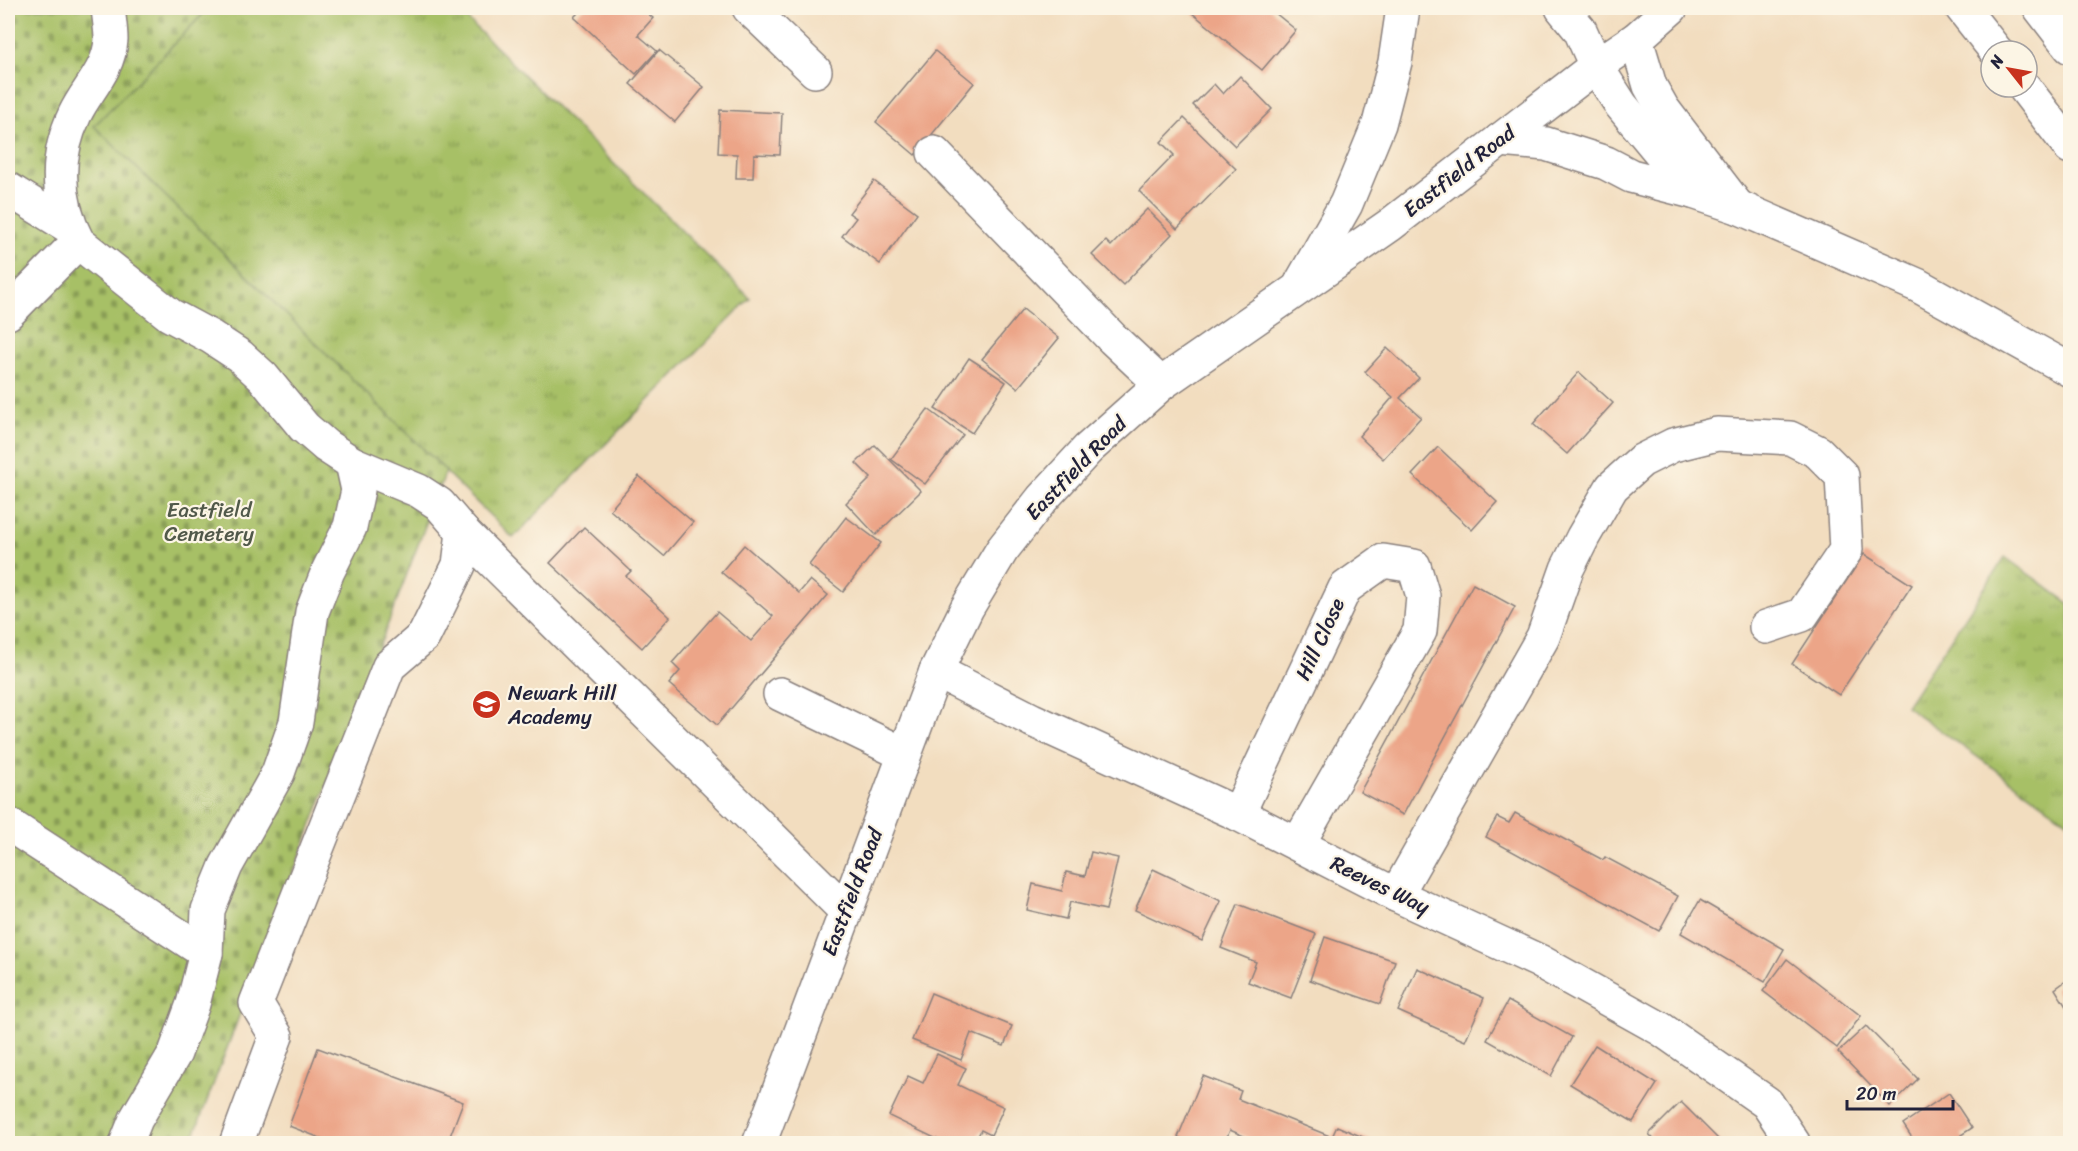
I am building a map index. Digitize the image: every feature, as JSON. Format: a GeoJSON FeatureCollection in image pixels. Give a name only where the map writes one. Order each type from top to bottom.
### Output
{"type":"FeatureCollection","features":[{"type":"Feature","properties":{"kind":"main road"},"geometry":{"type":"LineString","coordinates":[[75,235],[60,192],[61,156],[75,114],[101,75],[111,41],[108,8]]}},
{"type":"Feature","properties":{"kind":"main road"},"geometry":{"type":"LineString","coordinates":[[750,8],[814,71]]}},
{"type":"Feature","properties":{"kind":"main road"},"geometry":{"type":"LineString","coordinates":[[1297,289],[1346,204],[1379,124],[1395,62],[1403,8]]}},
{"type":"Feature","properties":{"kind":"main road"},"geometry":{"type":"LineString","coordinates":[[1562,8],[1580,30],[1596,66],[1621,105],[1693,192]]}},
{"type":"Feature","properties":{"kind":"main road","name":"Eastfield Road"},"geometry":{"type":"LineString","coordinates":[[759,1143],[936,671],[967,608],[1008,541],[1042,499],[1088,449],[1161,384],[1390,225],[1596,66],[1636,39],[1671,8]]}},
{"type":"Feature","properties":{"kind":"main road"},"geometry":{"type":"LineString","coordinates":[[1962,8],[1987,39]]}},
{"type":"Feature","properties":{"kind":"main road"},"geometry":{"type":"LineString","coordinates":[[2040,8],[2070,47]]}},
{"type":"Feature","properties":{"kind":"main road"},"geometry":{"type":"LineString","coordinates":[[1636,39],[1650,86],[1663,108],[1738,207]]}},
{"type":"Feature","properties":{"kind":"main road"},"geometry":{"type":"LineString","coordinates":[[2033,99],[2070,147]]}},
{"type":"Feature","properties":{"kind":"main road"},"geometry":{"type":"LineString","coordinates":[[1500,141],[1546,144],[1606,164],[1631,176],[1693,192],[1738,207],[1917,285],[2070,370]]}},
{"type":"Feature","properties":{"kind":"main road"},"geometry":{"type":"LineString","coordinates":[[934,153],[1113,339],[1161,384]]}},
{"type":"Feature","properties":{"kind":"main road"},"geometry":{"type":"LineString","coordinates":[[8,189],[75,235],[170,315],[240,356],[263,377],[304,427],[326,446],[352,463],[419,491],[439,504],[463,532],[845,910]]}},
{"type":"Feature","properties":{"kind":"main road"},"geometry":{"type":"LineString","coordinates":[[8,313],[75,235]]}},
{"type":"Feature","properties":{"kind":"main road"},"geometry":{"type":"LineString","coordinates":[[1396,895],[1543,637],[1567,569],[1582,537],[1612,487],[1641,461],[1673,445],[1717,434],[1754,435],[1790,438],[1818,452],[1842,477],[1846,550],[1802,615],[1766,627]]}},
{"type":"Feature","properties":{"kind":"main road"},"geometry":{"type":"LineString","coordinates":[[126,1143],[136,1119],[175,1053],[193,1004],[206,953],[208,910],[226,866],[278,773],[296,722],[312,612],[328,571],[350,527],[358,490],[352,463]]}},
{"type":"Feature","properties":{"kind":"main road"},"geometry":{"type":"LineString","coordinates":[[236,1143],[276,1036],[256,1003],[388,666],[424,636],[459,565],[463,532]]}},
{"type":"Feature","properties":{"kind":"main road","name":"Hill Close"},"geometry":{"type":"LineString","coordinates":[[1238,814],[1345,588],[1383,561],[1414,566],[1423,596],[1420,631],[1298,844]]}},
{"type":"Feature","properties":{"kind":"main road","name":"Reeves Way"},"geometry":{"type":"LineString","coordinates":[[936,671],[1032,720],[1238,814],[1396,895],[1539,961],[1661,1029],[1767,1103],[1794,1143]]}},
{"type":"Feature","properties":{"kind":"main road"},"geometry":{"type":"LineString","coordinates":[[780,694],[904,754]]}},
{"type":"Feature","properties":{"kind":"main road"},"geometry":{"type":"LineString","coordinates":[[8,824],[206,953]]}},
{"type":"Feature","properties":{"kind":"green space","name":"Eastfield Cemetery"},"geometry":{"type":"Polygon","coordinates":[[[8,8],[197,8],[204,13],[94,126],[446,471],[191,1143],[8,1143],[8,8]]]}},
{"type":"Feature","properties":{"kind":"green space"},"geometry":{"type":"Polygon","coordinates":[[[209,8],[456,8],[750,298],[513,538],[93,126],[209,8]]]}},
{"type":"Feature","properties":{"kind":"green space"},"geometry":{"type":"Polygon","coordinates":[[[2005,557],[2070,604],[2070,823],[1906,706],[2005,557]]]}},
{"type":"Feature","properties":{"kind":"building"},"geometry":{"type":"Polygon","coordinates":[[[583,8],[641,8],[653,18],[638,35],[657,51],[636,74],[574,17],[583,8]]]}},
{"type":"Feature","properties":{"kind":"building"},"geometry":{"type":"Polygon","coordinates":[[[1186,8],[1269,8],[1296,30],[1262,70],[1186,8]]]}},
{"type":"Feature","properties":{"kind":"building"},"geometry":{"type":"Polygon","coordinates":[[[659,50],[704,87],[675,122],[630,84],[659,50]]]}},
{"type":"Feature","properties":{"kind":"building"},"geometry":{"type":"Polygon","coordinates":[[[935,51],[974,83],[915,155],[876,122],[935,51]]]}},
{"type":"Feature","properties":{"kind":"building"},"geometry":{"type":"Polygon","coordinates":[[[1240,76],[1272,109],[1235,146],[1193,105],[1214,84],[1223,94],[1240,76]]]}},
{"type":"Feature","properties":{"kind":"building"},"geometry":{"type":"Polygon","coordinates":[[[720,110],[782,113],[780,155],[754,154],[753,178],[736,178],[737,154],[718,153],[720,110]]]}},
{"type":"Feature","properties":{"kind":"building"},"geometry":{"type":"Polygon","coordinates":[[[1184,118],[1236,169],[1177,229],[1139,191],[1174,155],[1161,142],[1184,118]]]}},
{"type":"Feature","properties":{"kind":"building"},"geometry":{"type":"Polygon","coordinates":[[[874,181],[917,213],[880,264],[842,236],[856,218],[849,213],[874,181]]]}},
{"type":"Feature","properties":{"kind":"building"},"geometry":{"type":"Polygon","coordinates":[[[1147,209],[1172,234],[1123,285],[1092,255],[1106,241],[1111,246],[1147,209]]]}},
{"type":"Feature","properties":{"kind":"building"},"geometry":{"type":"Polygon","coordinates":[[[1023,309],[1059,338],[1018,388],[982,359],[1023,309]]]}},
{"type":"Feature","properties":{"kind":"building"},"geometry":{"type":"Polygon","coordinates":[[[1387,348],[1419,378],[1400,398],[1421,417],[1383,459],[1359,436],[1393,397],[1365,372],[1387,348]]]}},
{"type":"Feature","properties":{"kind":"building"},"geometry":{"type":"Polygon","coordinates":[[[969,358],[1006,382],[972,433],[935,409],[969,358]]]}},
{"type":"Feature","properties":{"kind":"building"},"geometry":{"type":"Polygon","coordinates":[[[1579,372],[1613,403],[1567,454],[1533,424],[1579,372]]]}},
{"type":"Feature","properties":{"kind":"building"},"geometry":{"type":"Polygon","coordinates":[[[928,409],[963,435],[925,484],[891,459],[928,409]]]}},
{"type":"Feature","properties":{"kind":"building"},"geometry":{"type":"Polygon","coordinates":[[[875,445],[921,491],[876,535],[846,503],[871,478],[856,463],[875,445]]]}},
{"type":"Feature","properties":{"kind":"building"},"geometry":{"type":"Polygon","coordinates":[[[1438,447],[1497,502],[1472,530],[1412,475],[1438,447]]]}},
{"type":"Feature","properties":{"kind":"building"},"geometry":{"type":"Polygon","coordinates":[[[639,476],[693,522],[664,556],[610,510],[639,476]]]}},
{"type":"Feature","properties":{"kind":"building"},"geometry":{"type":"Polygon","coordinates":[[[846,517],[881,543],[843,592],[809,565],[846,517]]]}},
{"type":"Feature","properties":{"kind":"building"},"geometry":{"type":"Polygon","coordinates":[[[584,527],[631,571],[626,576],[670,617],[642,648],[550,563],[584,527]]]}},
{"type":"Feature","properties":{"kind":"building"},"geometry":{"type":"Polygon","coordinates":[[[744,545],[799,593],[810,580],[828,595],[717,725],[669,684],[680,671],[672,663],[717,612],[751,641],[773,616],[721,572],[744,545]]]}},
{"type":"Feature","properties":{"kind":"building"},"geometry":{"type":"Polygon","coordinates":[[[1864,554],[1912,585],[1839,695],[1792,664],[1864,554]]]}},
{"type":"Feature","properties":{"kind":"building"},"geometry":{"type":"Polygon","coordinates":[[[1473,584],[1515,607],[1403,815],[1360,792],[1473,584]]]}},
{"type":"Feature","properties":{"kind":"building"},"geometry":{"type":"Polygon","coordinates":[[[1515,813],[1603,860],[1605,857],[1678,896],[1659,931],[1486,837],[1497,817],[1509,823],[1515,813]]]}},
{"type":"Feature","properties":{"kind":"building"},"geometry":{"type":"Polygon","coordinates":[[[1091,852],[1118,858],[1106,910],[1070,902],[1066,919],[1027,910],[1033,884],[1062,891],[1066,872],[1085,876],[1091,852]]]}},
{"type":"Feature","properties":{"kind":"building"},"geometry":{"type":"Polygon","coordinates":[[[1153,869],[1221,901],[1202,941],[1135,910],[1153,869]]]}},
{"type":"Feature","properties":{"kind":"building"},"geometry":{"type":"Polygon","coordinates":[[[1700,900],[1784,949],[1765,982],[1681,933],[1700,900]]]}},
{"type":"Feature","properties":{"kind":"building"},"geometry":{"type":"Polygon","coordinates":[[[1238,904],[1316,934],[1291,998],[1248,982],[1256,962],[1221,948],[1238,904]]]}},
{"type":"Feature","properties":{"kind":"building"},"geometry":{"type":"Polygon","coordinates":[[[1325,937],[1395,961],[1380,1004],[1310,980],[1325,937]]]}},
{"type":"Feature","properties":{"kind":"building"},"geometry":{"type":"Polygon","coordinates":[[[1787,959],[1861,1016],[1837,1048],[1763,991],[1787,959]]]}},
{"type":"Feature","properties":{"kind":"building"},"geometry":{"type":"Polygon","coordinates":[[[1417,968],[1484,998],[1465,1041],[1398,1011],[1417,968]]]}},
{"type":"Feature","properties":{"kind":"building"},"geometry":{"type":"Polygon","coordinates":[[[2070,978],[2070,1013],[2055,989],[2070,978]]]}},
{"type":"Feature","properties":{"kind":"building"},"geometry":{"type":"Polygon","coordinates":[[[931,993],[1012,1026],[1004,1046],[971,1033],[961,1060],[912,1040],[931,993]]]}},
{"type":"Feature","properties":{"kind":"building"},"geometry":{"type":"Polygon","coordinates":[[[1508,1001],[1572,1037],[1551,1076],[1487,1040],[1508,1001]]]}},
{"type":"Feature","properties":{"kind":"building"},"geometry":{"type":"Polygon","coordinates":[[[1866,1026],[1918,1079],[1890,1106],[1838,1052],[1866,1026]]]}},
{"type":"Feature","properties":{"kind":"building"},"geometry":{"type":"Polygon","coordinates":[[[1595,1045],[1657,1084],[1633,1122],[1570,1084],[1595,1045]]]}},
{"type":"Feature","properties":{"kind":"building"},"geometry":{"type":"Polygon","coordinates":[[[318,1048],[463,1102],[447,1144],[336,1144],[289,1126],[318,1048]]]}},
{"type":"Feature","properties":{"kind":"building"},"geometry":{"type":"Polygon","coordinates":[[[937,1054],[966,1068],[958,1085],[1004,1107],[991,1135],[981,1130],[974,1144],[947,1144],[889,1116],[908,1076],[923,1083],[937,1054]]]}},
{"type":"Feature","properties":{"kind":"building"},"geometry":{"type":"Polygon","coordinates":[[[1203,1076],[1241,1091],[1238,1099],[1332,1137],[1337,1126],[1379,1144],[1262,1144],[1230,1130],[1224,1144],[1194,1144],[1178,1137],[1203,1076]]]}},
{"type":"Feature","properties":{"kind":"building"},"geometry":{"type":"Polygon","coordinates":[[[1949,1093],[1972,1128],[1961,1135],[1967,1144],[1916,1144],[1903,1124],[1949,1093]]]}},
{"type":"Feature","properties":{"kind":"building"},"geometry":{"type":"Polygon","coordinates":[[[1681,1102],[1723,1144],[1658,1144],[1649,1134],[1681,1102]]]}},
{"type":"Feature","properties":{"kind":"place","name":"Newark Hill Academy"},"geometry":{"type":"Point","coordinates":[487,705]}}]}
